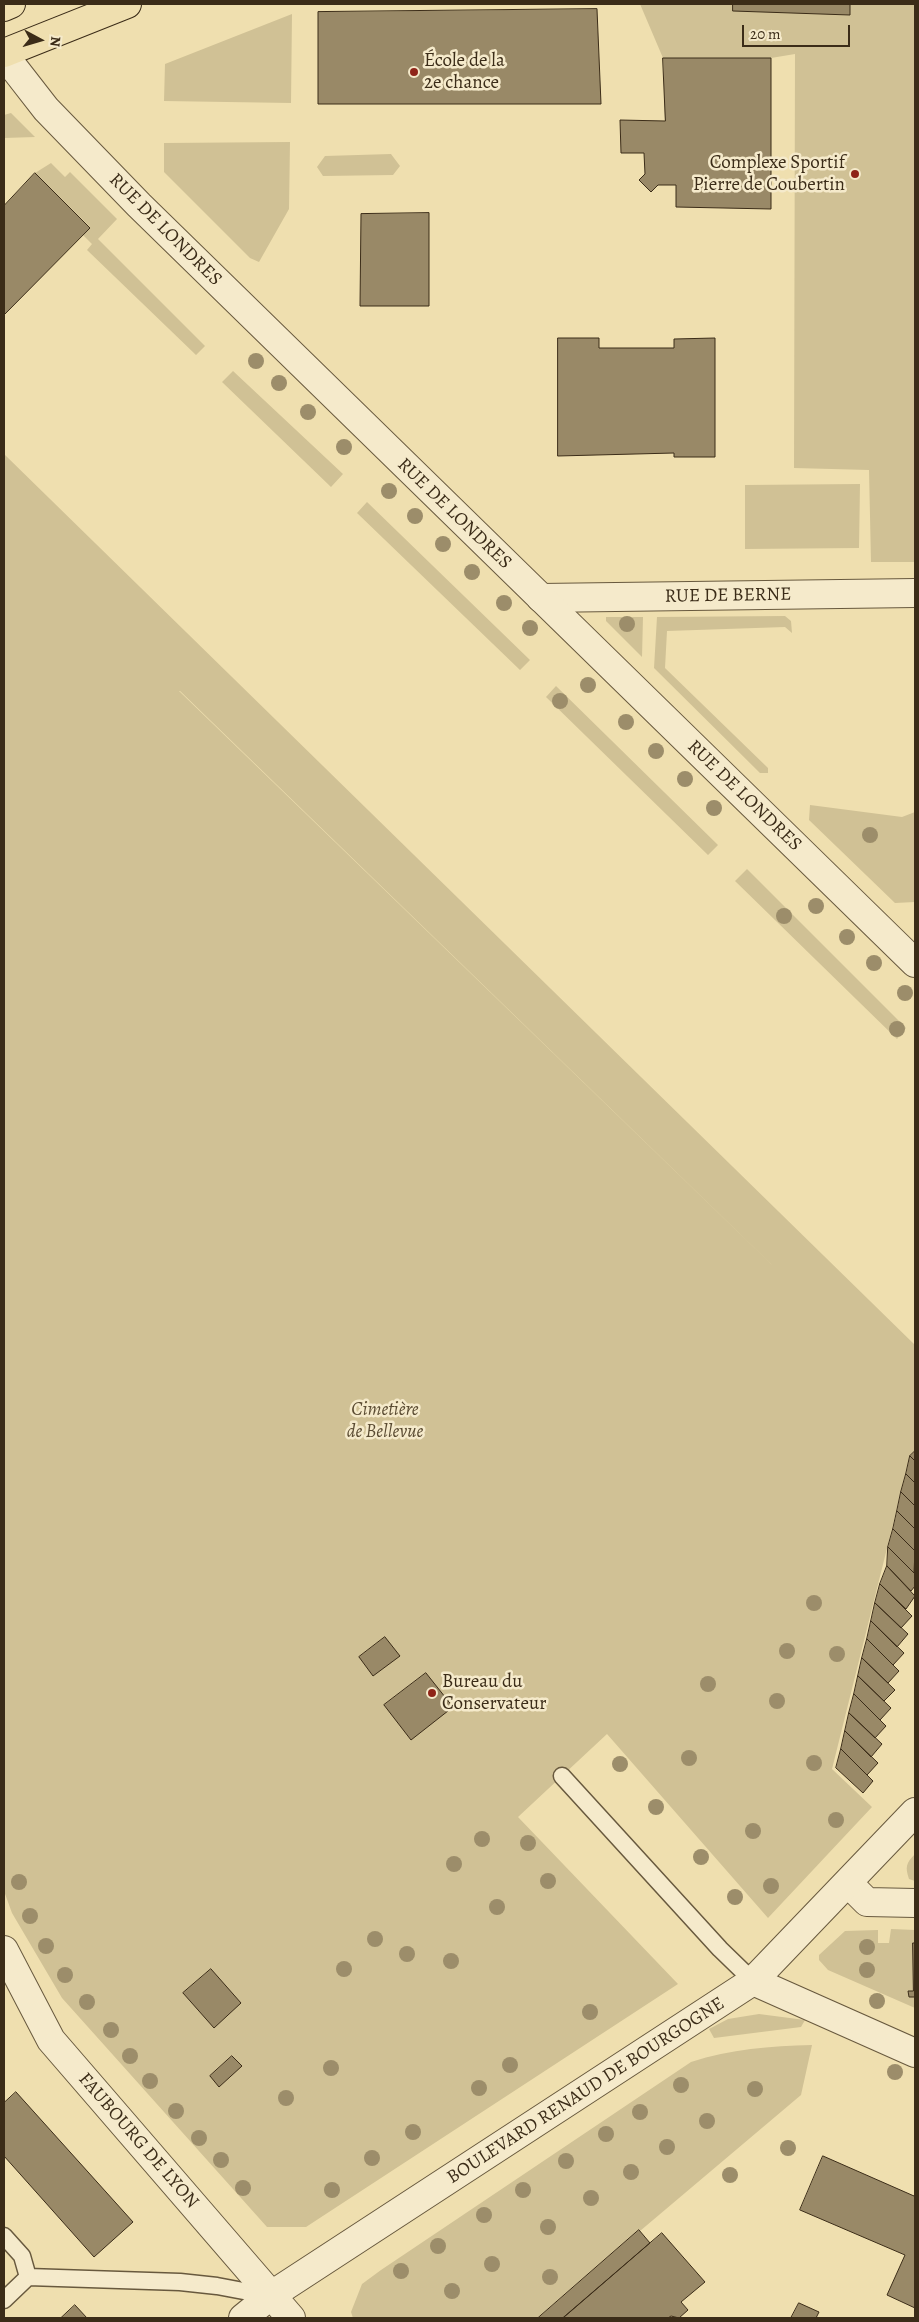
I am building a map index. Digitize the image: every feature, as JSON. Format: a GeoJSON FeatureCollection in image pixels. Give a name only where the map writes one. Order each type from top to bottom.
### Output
{"type":"FeatureCollection","features":[{"type":"Feature","properties":{"kind":"main road"},"geometry":{"type":"LineString","coordinates":[[4,7],[11,4]]}},
{"type":"Feature","properties":{"kind":"main road"},"geometry":{"type":"LineString","coordinates":[[4,54],[127,4]]}},
{"type":"Feature","properties":{"kind":"street","name":"RUE DE LONDRES"},"geometry":{"type":"LineString","coordinates":[[4,54],[46,109],[138,205],[915,963]]}},
{"type":"Feature","properties":{"kind":"street","name":"RUE DE BERNE"},"geometry":{"type":"LineString","coordinates":[[541,598],[915,593]]}},
{"type":"Feature","properties":{"kind":"street","name":"BOULEVARD RENAUD DE BOURGOGNE"},"geometry":{"type":"LineString","coordinates":[[243,2318],[270,2296],[753,1982],[915,1812]]}},
{"type":"Feature","properties":{"kind":"street"},"geometry":{"type":"LineString","coordinates":[[848,1883],[867,1902],[915,1903]]}},
{"type":"Feature","properties":{"kind":"street","name":"FAUBOURG DE LYON"},"geometry":{"type":"LineString","coordinates":[[4,1950],[51,2040],[270,2296],[291,2318]]}},
{"type":"Feature","properties":{"kind":"street"},"geometry":{"type":"LineString","coordinates":[[753,1982],[915,2053]]}},
{"type":"Feature","properties":{"kind":"lane"},"geometry":{"type":"LineString","coordinates":[[562,1776],[720,1949],[753,1982]]}},
{"type":"Feature","properties":{"kind":"lane"},"geometry":{"type":"LineString","coordinates":[[4,2236],[22,2256],[28,2277]]}},
{"type":"Feature","properties":{"kind":"lane"},"geometry":{"type":"LineString","coordinates":[[4,2300],[28,2277],[180,2282],[217,2286],[270,2296]]}},
{"type":"Feature","properties":{"kind":"green space","name":"Complexe Sportif Pierre de Coubertin"},"geometry":{"type":"Polygon","coordinates":[[[640,4],[915,4],[915,562],[871,562],[869,470],[794,468],[795,54],[771,58],[663,58],[640,4]]]}},
{"type":"Feature","properties":{"kind":"green space"},"geometry":{"type":"Polygon","coordinates":[[[292,14],[291,103],[164,101],[165,64],[292,14]]]}},
{"type":"Feature","properties":{"kind":"green space"},"geometry":{"type":"Polygon","coordinates":[[[11,113],[35,137],[4,138],[4,115],[11,113]]]}},
{"type":"Feature","properties":{"kind":"green space"},"geometry":{"type":"Polygon","coordinates":[[[290,142],[289,209],[259,262],[250,258],[164,172],[164,143],[290,142]]]}},
{"type":"Feature","properties":{"kind":"green space"},"geometry":{"type":"Polygon","coordinates":[[[391,154],[400,166],[393,175],[323,176],[317,167],[325,156],[391,154]]]}},
{"type":"Feature","properties":{"kind":"green space"},"geometry":{"type":"Polygon","coordinates":[[[51,163],[65,177],[70,172],[117,219],[98,239],[205,346],[196,355],[87,250],[92,244],[83,235],[90,227],[35,173],[51,163]]]}},
{"type":"Feature","properties":{"kind":"green space"},"geometry":{"type":"Polygon","coordinates":[[[233,371],[343,474],[331,487],[222,382],[233,371]]]}},
{"type":"Feature","properties":{"kind":"green space","name":"Cimetière de Bellevue"},"geometry":{"type":"Polygon","coordinates":[[[4,454],[915,1345],[915,1451],[910,1456],[832,1769],[872,1807],[768,1918],[607,1734],[518,1817],[678,1984],[306,2227],[267,2227],[62,1998],[12,1913],[4,1891],[4,454]],[[179,691],[802,1294],[180,691],[179,691]]]}},
{"type":"Feature","properties":{"kind":"green space"},"geometry":{"type":"Polygon","coordinates":[[[860,484],[859,548],[745,549],[745,485],[860,484]]]}},
{"type":"Feature","properties":{"kind":"green space"},"geometry":{"type":"Polygon","coordinates":[[[367,502],[530,660],[520,670],[357,513],[367,502]]]}},
{"type":"Feature","properties":{"kind":"green space"},"geometry":{"type":"Polygon","coordinates":[[[785,616],[791,621],[792,633],[785,627],[667,631],[665,668],[768,768],[768,773],[760,773],[654,668],[657,617],[785,616]]]}},
{"type":"Feature","properties":{"kind":"green space"},"geometry":{"type":"Polygon","coordinates":[[[606,617],[643,617],[642,657],[606,621],[606,617]]]}},
{"type":"Feature","properties":{"kind":"green space"},"geometry":{"type":"Polygon","coordinates":[[[556,686],[718,845],[708,855],[546,697],[556,686]]]}},
{"type":"Feature","properties":{"kind":"green space"},"geometry":{"type":"Polygon","coordinates":[[[810,805],[902,817],[915,812],[915,902],[895,903],[809,820],[810,805]]]}},
{"type":"Feature","properties":{"kind":"green space"},"geometry":{"type":"Polygon","coordinates":[[[747,869],[906,1028],[897,1039],[735,881],[747,869]]]}},
{"type":"Feature","properties":{"kind":"green space"},"geometry":{"type":"Polygon","coordinates":[[[915,1854],[915,1881],[909,1879],[907,1868],[908,1863],[915,1854]]]}},
{"type":"Feature","properties":{"kind":"green space"},"geometry":{"type":"Polygon","coordinates":[[[891,1929],[915,1930],[915,1943],[913,1944],[913,1991],[908,1992],[909,1997],[915,1997],[915,2008],[828,1970],[819,1960],[819,1955],[845,1931],[878,1930],[878,1943],[889,1943],[891,1929]]]}},
{"type":"Feature","properties":{"kind":"green space"},"geometry":{"type":"Polygon","coordinates":[[[759,2014],[805,2020],[801,2027],[714,2038],[709,2029],[728,2019],[759,2014]]]}},
{"type":"Feature","properties":{"kind":"green space"},"geometry":{"type":"Polygon","coordinates":[[[812,2045],[801,2095],[537,2318],[353,2318],[351,2312],[362,2284],[691,2062],[751,2049],[812,2045]]]}},
{"type":"Feature","properties":{"kind":"building"},"geometry":{"type":"Polygon","coordinates":[[[733,4],[850,4],[850,15],[733,11],[733,4]]]}},
{"type":"Feature","properties":{"kind":"building"},"geometry":{"type":"Polygon","coordinates":[[[597,9],[601,104],[318,104],[318,12],[597,9]]]}},
{"type":"Feature","properties":{"kind":"building"},"geometry":{"type":"Polygon","coordinates":[[[663,58],[771,58],[771,209],[676,207],[676,185],[658,185],[651,192],[639,180],[645,174],[644,153],[621,153],[620,120],[665,121],[663,58]]]}},
{"type":"Feature","properties":{"kind":"building"},"geometry":{"type":"Polygon","coordinates":[[[35,173],[90,228],[4,315],[4,206],[35,173]]]}},
{"type":"Feature","properties":{"kind":"building"},"geometry":{"type":"Polygon","coordinates":[[[429,213],[429,306],[360,306],[361,214],[429,213]]]}},
{"type":"Feature","properties":{"kind":"building"},"geometry":{"type":"Polygon","coordinates":[[[558,338],[599,338],[599,348],[674,348],[674,339],[715,338],[715,457],[674,457],[674,453],[558,456],[558,338]]]}},
{"type":"Feature","properties":{"kind":"building"},"geometry":{"type":"Polygon","coordinates":[[[915,1451],[915,1461],[910,1456],[915,1451]]]}},
{"type":"Feature","properties":{"kind":"building"},"geometry":{"type":"Polygon","coordinates":[[[910,1456],[915,1461],[915,1483],[906,1474],[910,1456]]]}},
{"type":"Feature","properties":{"kind":"building"},"geometry":{"type":"Polygon","coordinates":[[[906,1474],[915,1483],[915,1506],[901,1492],[906,1474]]]}},
{"type":"Feature","properties":{"kind":"building"},"geometry":{"type":"Polygon","coordinates":[[[901,1492],[915,1506],[915,1529],[897,1511],[901,1492]]]}},
{"type":"Feature","properties":{"kind":"building"},"geometry":{"type":"Polygon","coordinates":[[[897,1511],[915,1529],[915,1551],[893,1529],[897,1511]]]}},
{"type":"Feature","properties":{"kind":"building"},"geometry":{"type":"Polygon","coordinates":[[[893,1529],[915,1551],[914,1573],[888,1547],[893,1529]]]}},
{"type":"Feature","properties":{"kind":"building"},"geometry":{"type":"Polygon","coordinates":[[[888,1547],[915,1574],[915,1586],[911,1591],[887,1566],[888,1547]]]}},
{"type":"Feature","properties":{"kind":"building"},"geometry":{"type":"Polygon","coordinates":[[[887,1566],[915,1596],[906,1609],[880,1584],[887,1566]]]}},
{"type":"Feature","properties":{"kind":"building"},"geometry":{"type":"Polygon","coordinates":[[[880,1584],[912,1616],[901,1628],[875,1603],[880,1584]]]}},
{"type":"Feature","properties":{"kind":"building"},"geometry":{"type":"Polygon","coordinates":[[[875,1603],[908,1634],[897,1647],[871,1621],[875,1603]]]}},
{"type":"Feature","properties":{"kind":"building"},"geometry":{"type":"Polygon","coordinates":[[[871,1621],[904,1653],[893,1665],[867,1639],[871,1621]]]}},
{"type":"Feature","properties":{"kind":"building"},"geometry":{"type":"Polygon","coordinates":[[[385,1637],[400,1656],[373,1676],[359,1657],[385,1637]]]}},
{"type":"Feature","properties":{"kind":"building"},"geometry":{"type":"Polygon","coordinates":[[[867,1639],[899,1671],[888,1683],[862,1658],[867,1639]]]}},
{"type":"Feature","properties":{"kind":"building"},"geometry":{"type":"Polygon","coordinates":[[[862,1658],[895,1690],[884,1701],[858,1676],[862,1658]]]}},
{"type":"Feature","properties":{"kind":"building"},"geometry":{"type":"Polygon","coordinates":[[[426,1673],[453,1707],[411,1740],[384,1705],[426,1673]]]}},
{"type":"Feature","properties":{"kind":"building"},"geometry":{"type":"Polygon","coordinates":[[[858,1676],[891,1708],[880,1720],[854,1694],[858,1676]]]}},
{"type":"Feature","properties":{"kind":"building"},"geometry":{"type":"Polygon","coordinates":[[[854,1694],[886,1726],[875,1738],[849,1713],[854,1694]]]}},
{"type":"Feature","properties":{"kind":"building"},"geometry":{"type":"Polygon","coordinates":[[[849,1713],[882,1744],[871,1757],[845,1731],[849,1713]]]}},
{"type":"Feature","properties":{"kind":"building"},"geometry":{"type":"Polygon","coordinates":[[[845,1731],[878,1763],[867,1775],[841,1749],[845,1731]]]}},
{"type":"Feature","properties":{"kind":"building"},"geometry":{"type":"Polygon","coordinates":[[[841,1749],[873,1781],[863,1793],[836,1768],[841,1749]]]}},
{"type":"Feature","properties":{"kind":"building"},"geometry":{"type":"Polygon","coordinates":[[[913,1943],[915,1943],[915,1997],[909,1997],[908,1991],[913,1991],[913,1943]]]}},
{"type":"Feature","properties":{"kind":"building"},"geometry":{"type":"Polygon","coordinates":[[[211,1969],[241,2003],[214,2028],[183,1993],[211,1969]]]}},
{"type":"Feature","properties":{"kind":"building"},"geometry":{"type":"Polygon","coordinates":[[[232,2056],[242,2066],[219,2087],[210,2076],[232,2056]]]}},
{"type":"Feature","properties":{"kind":"building"},"geometry":{"type":"Polygon","coordinates":[[[16,2092],[133,2222],[94,2257],[4,2156],[4,2103],[16,2092]]]}},
{"type":"Feature","properties":{"kind":"building"},"geometry":{"type":"Polygon","coordinates":[[[823,2156],[914,2196],[915,2194],[915,2308],[887,2295],[905,2255],[800,2210],[823,2156]]]}},
{"type":"Feature","properties":{"kind":"building"},"geometry":{"type":"Polygon","coordinates":[[[639,2230],[650,2243],[563,2318],[538,2318],[639,2230]]]}},
{"type":"Feature","properties":{"kind":"building"},"geometry":{"type":"Polygon","coordinates":[[[662,2233],[705,2282],[681,2302],[688,2310],[679,2318],[671,2316],[668,2318],[563,2318],[662,2233]]]}},
{"type":"Feature","properties":{"kind":"building"},"geometry":{"type":"Polygon","coordinates":[[[799,2303],[819,2312],[816,2318],[791,2318],[799,2303]]]}},
{"type":"Feature","properties":{"kind":"building"},"geometry":{"type":"Polygon","coordinates":[[[75,2305],[87,2318],[61,2318],[75,2305]]]}},
{"type":"Feature","properties":{"kind":"place","name":"École de la 2e chance"},"geometry":{"type":"Point","coordinates":[414,72]}},
{"type":"Feature","properties":{"kind":"place","name":"Complexe Sportif Pierre de Coubertin"},"geometry":{"type":"Point","coordinates":[855,174]}},
{"type":"Feature","properties":{"kind":"place","name":"Bureau du Conservateur"},"geometry":{"type":"Point","coordinates":[432,1693]}}]}
